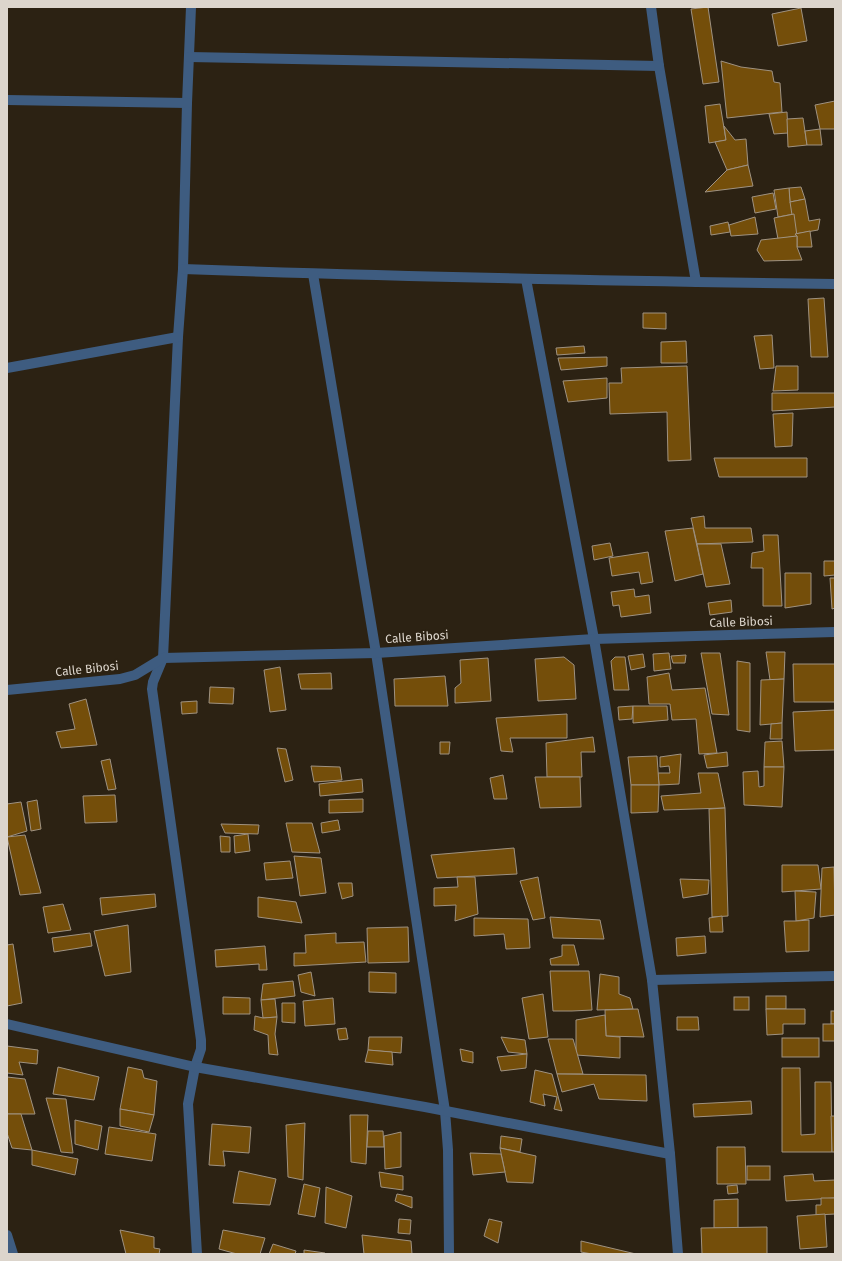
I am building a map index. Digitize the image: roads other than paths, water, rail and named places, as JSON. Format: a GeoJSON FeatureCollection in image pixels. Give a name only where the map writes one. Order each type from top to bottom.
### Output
{"type":"FeatureCollection","features":[{"type":"Feature","properties":{"kind":"street"},"geometry":{"type":"LineString","coordinates":[[191,7],[186,103],[183,269],[178,337],[163,658],[153,682],[152,689],[201,1040],[201,1049],[195,1067],[188,1104],[197,1254]]}},
{"type":"Feature","properties":{"kind":"street"},"geometry":{"type":"LineString","coordinates":[[651,7],[659,66],[696,282]]}},
{"type":"Feature","properties":{"kind":"street"},"geometry":{"type":"LineString","coordinates":[[189,57],[659,66]]}},
{"type":"Feature","properties":{"kind":"street"},"geometry":{"type":"LineString","coordinates":[[7,100],[186,103]]}},
{"type":"Feature","properties":{"kind":"street"},"geometry":{"type":"LineString","coordinates":[[183,269],[313,274],[526,279],[835,284]]}},
{"type":"Feature","properties":{"kind":"street"},"geometry":{"type":"LineString","coordinates":[[313,274],[376,653],[445,1111],[448,1150],[449,1254]]}},
{"type":"Feature","properties":{"kind":"street"},"geometry":{"type":"LineString","coordinates":[[526,279],[594,639],[652,980],[670,1154],[678,1254]]}},
{"type":"Feature","properties":{"kind":"street"},"geometry":{"type":"LineString","coordinates":[[7,368],[178,337]]}},
{"type":"Feature","properties":{"kind":"street","name":"Calle Bibosi"},"geometry":{"type":"LineString","coordinates":[[7,690],[120,679],[135,675],[163,658],[376,653],[594,639],[835,632]]}},
{"type":"Feature","properties":{"kind":"street"},"geometry":{"type":"LineString","coordinates":[[652,980],[835,976]]}},
{"type":"Feature","properties":{"kind":"street"},"geometry":{"type":"LineString","coordinates":[[7,1024],[195,1067],[445,1111],[670,1154]]}},
{"type":"Feature","properties":{"kind":"street"},"geometry":{"type":"LineString","coordinates":[[7,1235],[13,1254]]}}]}
